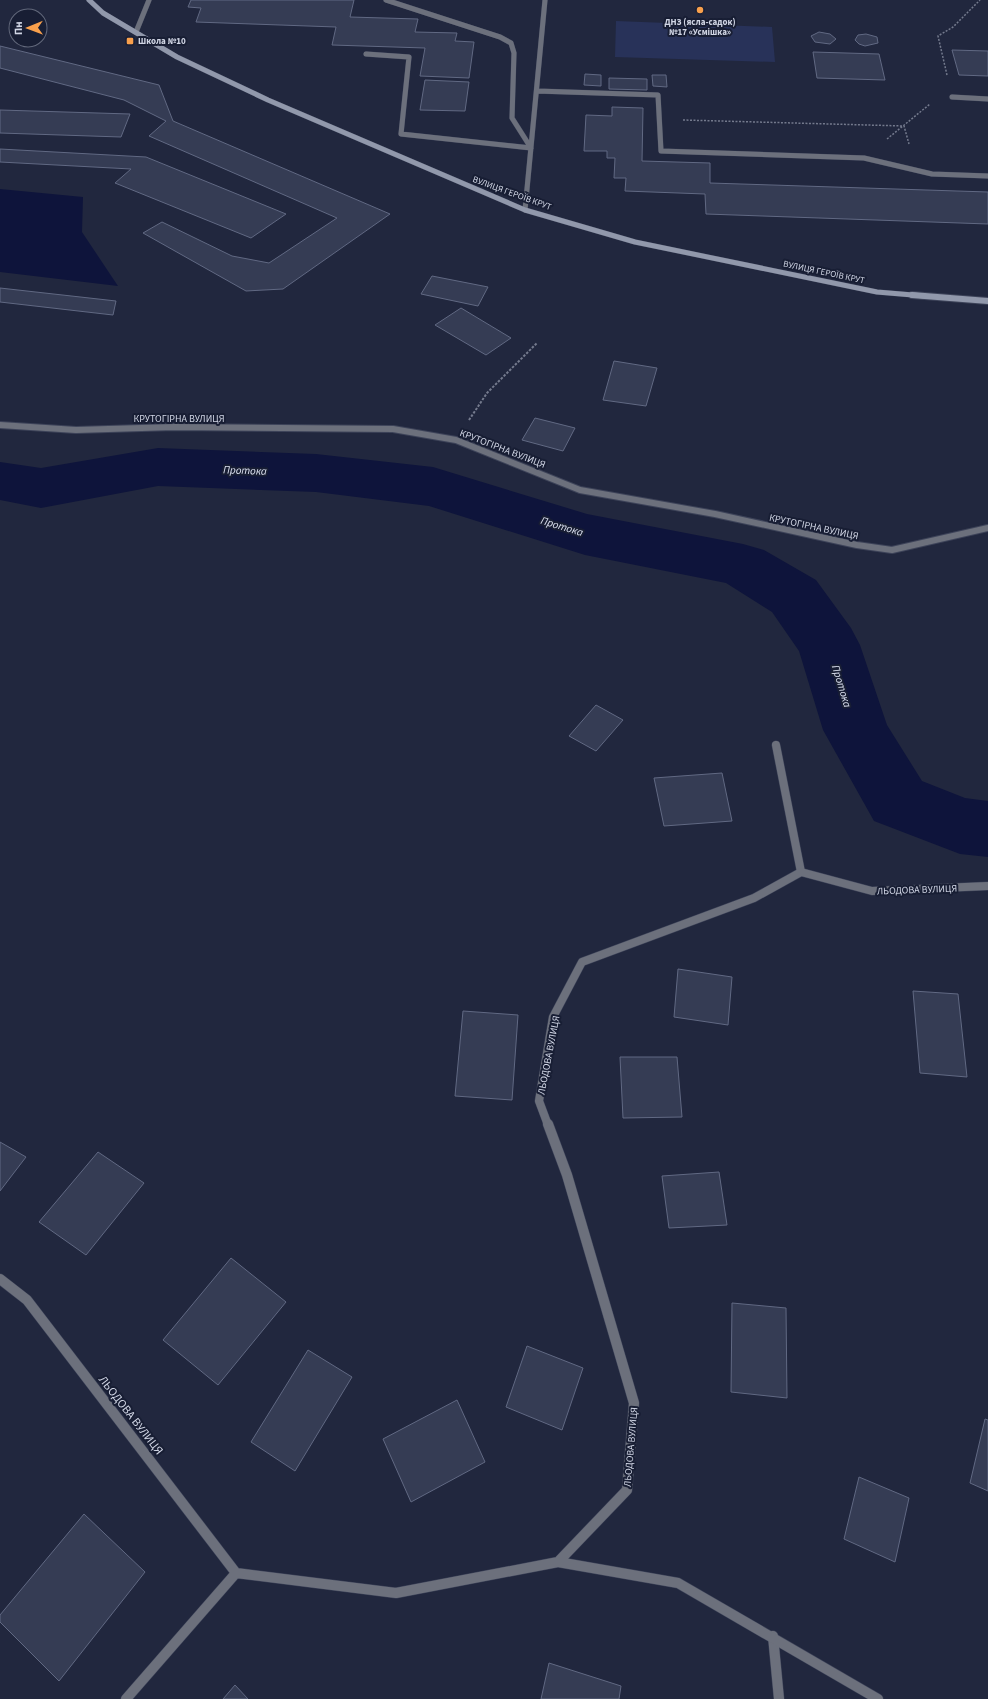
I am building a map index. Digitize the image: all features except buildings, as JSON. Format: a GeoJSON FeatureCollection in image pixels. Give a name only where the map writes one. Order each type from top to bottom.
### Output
{"type":"FeatureCollection","features":[{"type":"Feature","properties":{"kind":"street","name":"ВУЛИЦЯ ГЕРОЇВ КРУТ"},"geometry":{"type":"LineString","coordinates":[[89,0],[103,13],[177,57],[268,100],[433,172],[525,210],[635,242],[876,292],[988,301]]}},
{"type":"Feature","properties":{"kind":"street"},"geometry":{"type":"LineString","coordinates":[[136,32],[149,0]]}},
{"type":"Feature","properties":{"kind":"street"},"geometry":{"type":"LineString","coordinates":[[386,0],[500,37],[511,43],[514,53],[512,118],[531,148]]}},
{"type":"Feature","properties":{"kind":"street"},"geometry":{"type":"LineString","coordinates":[[525,210],[545,0]]}},
{"type":"Feature","properties":{"kind":"street"},"geometry":{"type":"LineString","coordinates":[[366,54],[409,57],[401,134],[531,148]]}},
{"type":"Feature","properties":{"kind":"street"},"geometry":{"type":"LineString","coordinates":[[536,91],[658,95],[662,151],[864,158],[932,174],[988,176]]}},
{"type":"Feature","properties":{"kind":"street"},"geometry":{"type":"LineString","coordinates":[[952,97],[988,99]]}},
{"type":"Feature","properties":{"kind":"street","name":"КРУТОГІРНА ВУЛИЦЯ"},"geometry":{"type":"LineString","coordinates":[[0,425],[76,430],[174,427],[394,429],[456,440],[580,490],[715,514],[857,545],[892,550],[988,528]]}},
{"type":"Feature","properties":{"kind":"street"},"geometry":{"type":"LineString","coordinates":[[776,746],[801,872]]}},
{"type":"Feature","properties":{"kind":"street","name":"ЛЬОДОВА ВУЛИЦЯ"},"geometry":{"type":"LineString","coordinates":[[558,1562],[627,1490],[634,1403],[567,1175],[539,1101],[553,1017],[582,962],[754,898],[801,872],[872,891],[988,886]]}},
{"type":"Feature","properties":{"kind":"street","name":"ЛЬОДОВА ВУЛИЦЯ"},"geometry":{"type":"LineString","coordinates":[[0,1279],[27,1300],[236,1573]]}},
{"type":"Feature","properties":{"kind":"street"},"geometry":{"type":"LineString","coordinates":[[126,1699],[236,1573],[396,1593],[558,1562],[678,1582],[773,1636],[878,1699]]}},
{"type":"Feature","properties":{"kind":"street"},"geometry":{"type":"LineString","coordinates":[[773,1636],[779,1699]]}},
{"type":"Feature","properties":{"kind":"path"},"geometry":{"type":"LineString","coordinates":[[952,97],[938,36],[953,27],[980,0]]}},
{"type":"Feature","properties":{"kind":"path"},"geometry":{"type":"LineString","coordinates":[[864,158],[934,101]]}},
{"type":"Feature","properties":{"kind":"path"},"geometry":{"type":"LineString","coordinates":[[659,119],[904,126]]}},
{"type":"Feature","properties":{"kind":"path"},"geometry":{"type":"LineString","coordinates":[[456,440],[487,393],[537,343]]}},
{"type":"Feature","properties":{"kind":"shaded area"},"geometry":{"type":"Polygon","coordinates":[[[616,21],[772,27],[775,62],[615,57],[616,21]]]}},
{"type":"Feature","properties":{"kind":"shaded area"},"geometry":{"type":"Polygon","coordinates":[[[0,189],[83,197],[82,232],[118,286],[0,272],[0,189]]]}},
{"type":"Feature","properties":{"kind":"waterway","name":"Протока"},"geometry":{"type":"LineString","coordinates":[[0,481],[41,488],[158,467],[316,473],[433,487],[585,534],[743,565],[794,596],[829,645],[856,730],[898,801],[960,826],[988,829]]}},
{"type":"Feature","properties":{"kind":"place","name":"ДНЗ (ясла-садок) №17 «Усмішка»"},"geometry":{"type":"Point","coordinates":[700,10]}},
{"type":"Feature","properties":{"kind":"place","name":"Школа №10"},"geometry":{"type":"Point","coordinates":[130,41]}}]}
